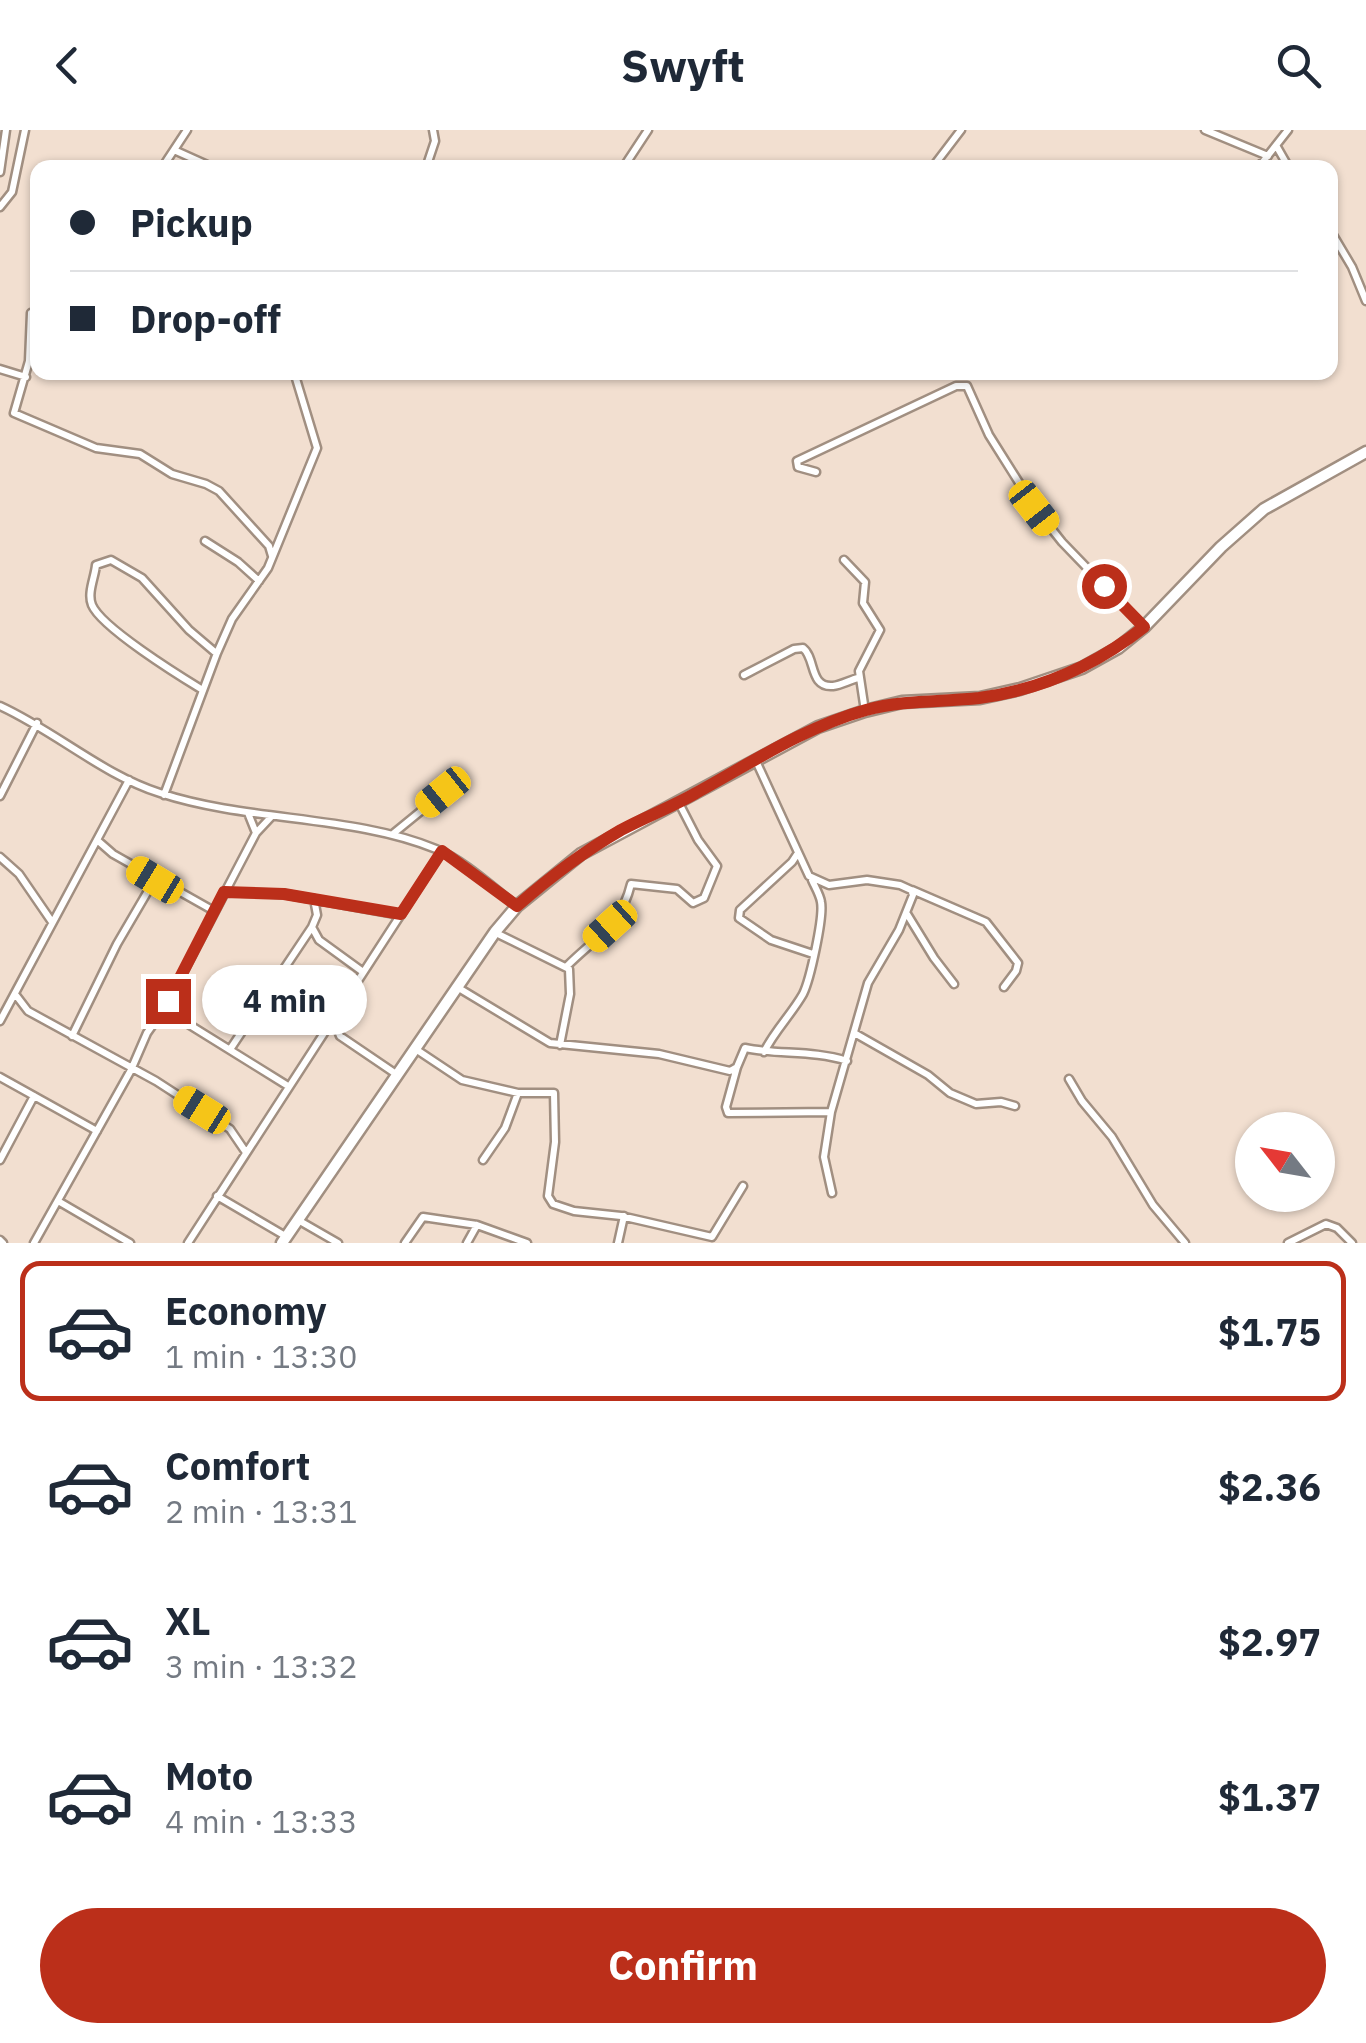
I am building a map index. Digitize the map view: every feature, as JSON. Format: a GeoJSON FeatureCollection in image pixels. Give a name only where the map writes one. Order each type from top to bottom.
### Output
{"type":"FeatureCollection","features":[{"type":"Feature","properties":{"kind":"main road"},"geometry":{"type":"LineString","coordinates":[[284,1240],[494,932],[517,906],[581,854],[818,727],[902,702],[980,698],[1020,690],[1082,668],[1118,648],[1144,627],[1259,512],[1362,454]]}},
{"type":"Feature","properties":{"kind":"street"},"geometry":{"type":"LineString","coordinates":[[0,172],[6,130]]}},
{"type":"Feature","properties":{"kind":"street"},"geometry":{"type":"LineString","coordinates":[[0,207],[12,192],[25,130]]}},
{"type":"Feature","properties":{"kind":"street"},"geometry":{"type":"LineString","coordinates":[[167,160],[187,130]]}},
{"type":"Feature","properties":{"kind":"street"},"geometry":{"type":"LineString","coordinates":[[429,160],[434,147],[433,130]]}},
{"type":"Feature","properties":{"kind":"street"},"geometry":{"type":"LineString","coordinates":[[628,160],[648,130]]}},
{"type":"Feature","properties":{"kind":"street"},"geometry":{"type":"LineString","coordinates":[[938,160],[961,130]]}},
{"type":"Feature","properties":{"kind":"street"},"geometry":{"type":"LineString","coordinates":[[1205,130],[1268,156]]}},
{"type":"Feature","properties":{"kind":"street"},"geometry":{"type":"LineString","coordinates":[[1265,160],[1288,130]]}},
{"type":"Feature","properties":{"kind":"street"},"geometry":{"type":"LineString","coordinates":[[1277,147],[1284,160]]}},
{"type":"Feature","properties":{"kind":"street"},"geometry":{"type":"LineString","coordinates":[[174,150],[196,160]]}},
{"type":"Feature","properties":{"kind":"street"},"geometry":{"type":"LineString","coordinates":[[1338,243],[1366,301]]}},
{"type":"Feature","properties":{"kind":"street"},"geometry":{"type":"LineString","coordinates":[[30,326],[26,377],[14,408],[16,415],[96,448],[140,454],[172,474],[219,491],[269,546],[272,558]]}},
{"type":"Feature","properties":{"kind":"street"},"geometry":{"type":"LineString","coordinates":[[0,369],[26,377]]}},
{"type":"Feature","properties":{"kind":"street"},"geometry":{"type":"LineString","coordinates":[[164,795],[201,689],[232,619],[272,558],[318,444],[297,380]]}},
{"type":"Feature","properties":{"kind":"street"},"geometry":{"type":"LineString","coordinates":[[816,472],[798,467],[797,460],[956,386],[967,386],[989,435],[1034,508],[1144,627]]}},
{"type":"Feature","properties":{"kind":"street"},"geometry":{"type":"LineString","coordinates":[[1362,454],[1366,467]]}},
{"type":"Feature","properties":{"kind":"street"},"geometry":{"type":"LineString","coordinates":[[205,541],[259,581]]}},
{"type":"Feature","properties":{"kind":"street"},"geometry":{"type":"LineString","coordinates":[[201,689],[128,641],[98,614],[90,598],[96,565],[111,560],[142,578],[189,630],[217,653]]}},
{"type":"Feature","properties":{"kind":"street"},"geometry":{"type":"LineString","coordinates":[[844,560],[864,582],[863,602],[880,630],[862,661],[858,678],[865,711]]}},
{"type":"Feature","properties":{"kind":"street"},"geometry":{"type":"LineString","coordinates":[[744,675],[803,648],[810,654],[821,684],[831,686],[858,678]]}},
{"type":"Feature","properties":{"kind":"street"},"geometry":{"type":"LineString","coordinates":[[0,706],[37,723],[129,780],[164,795],[248,813],[392,834],[442,851],[517,906]]}},
{"type":"Feature","properties":{"kind":"street"},"geometry":{"type":"LineString","coordinates":[[0,796],[37,723]]}},
{"type":"Feature","properties":{"kind":"street"},"geometry":{"type":"LineString","coordinates":[[755,760],[821,902],[822,919],[805,990],[777,1026],[764,1052]]}},
{"type":"Feature","properties":{"kind":"street"},"geometry":{"type":"LineString","coordinates":[[0,1021],[129,780]]}},
{"type":"Feature","properties":{"kind":"street"},"geometry":{"type":"LineString","coordinates":[[392,834],[443,792]]}},
{"type":"Feature","properties":{"kind":"street"},"geometry":{"type":"LineString","coordinates":[[566,966],[618,918],[631,884],[677,889],[693,903],[704,898],[718,866],[693,832],[679,803]]}},
{"type":"Feature","properties":{"kind":"street"},"geometry":{"type":"LineString","coordinates":[[248,813],[256,833]]}},
{"type":"Feature","properties":{"kind":"street"},"geometry":{"type":"LineString","coordinates":[[34,1243],[256,833],[272,817]]}},
{"type":"Feature","properties":{"kind":"street"},"geometry":{"type":"LineString","coordinates":[[97,840],[106,850],[155,880],[214,911]]}},
{"type":"Feature","properties":{"kind":"street"},"geometry":{"type":"LineString","coordinates":[[90,851],[106,850]]}},
{"type":"Feature","properties":{"kind":"street"},"geometry":{"type":"LineString","coordinates":[[188,1243],[442,851]]}},
{"type":"Feature","properties":{"kind":"street"},"geometry":{"type":"LineString","coordinates":[[799,851],[740,910],[739,918],[780,944],[813,954]]}},
{"type":"Feature","properties":{"kind":"street"},"geometry":{"type":"LineString","coordinates":[[0,857],[19,874],[52,922]]}},
{"type":"Feature","properties":{"kind":"street"},"geometry":{"type":"LineString","coordinates":[[810,876],[829,885],[873,880],[911,890],[986,922],[1018,963],[1004,986]]}},
{"type":"Feature","properties":{"kind":"street"},"geometry":{"type":"LineString","coordinates":[[72,1036],[117,944],[155,880]]}},
{"type":"Feature","properties":{"kind":"street"},"geometry":{"type":"LineString","coordinates":[[832,1193],[824,1157],[831,1112],[868,983],[885,959],[907,913],[911,890]]}},
{"type":"Feature","properties":{"kind":"street"},"geometry":{"type":"LineString","coordinates":[[224,892],[314,899],[401,914]]}},
{"type":"Feature","properties":{"kind":"street"},"geometry":{"type":"LineString","coordinates":[[314,899],[317,915]]}},
{"type":"Feature","properties":{"kind":"street"},"geometry":{"type":"LineString","coordinates":[[231,1048],[317,915],[334,903]]}},
{"type":"Feature","properties":{"kind":"street"},"geometry":{"type":"LineString","coordinates":[[907,913],[954,984]]}},
{"type":"Feature","properties":{"kind":"street"},"geometry":{"type":"LineString","coordinates":[[312,927],[319,940],[364,972]]}},
{"type":"Feature","properties":{"kind":"street"},"geometry":{"type":"LineString","coordinates":[[494,932],[566,966]]}},
{"type":"Feature","properties":{"kind":"street"},"geometry":{"type":"LineString","coordinates":[[560,1045],[570,994],[566,966]]}},
{"type":"Feature","properties":{"kind":"street"},"geometry":{"type":"LineString","coordinates":[[456,987],[537,1037],[560,1045],[659,1054],[730,1071],[737,1068]]}},
{"type":"Feature","properties":{"kind":"street"},"geometry":{"type":"LineString","coordinates":[[15,994],[24,1009],[142,1073],[230,1128],[240,1138],[246,1153]]}},
{"type":"Feature","properties":{"kind":"street"},"geometry":{"type":"LineString","coordinates":[[164,1008],[288,1086]]}},
{"type":"Feature","properties":{"kind":"street"},"geometry":{"type":"LineString","coordinates":[[333,1018],[340,1036]]}},
{"type":"Feature","properties":{"kind":"street"},"geometry":{"type":"LineString","coordinates":[[856,1034],[928,1075],[950,1093],[976,1104],[1000,1102],[1015,1106]]}},
{"type":"Feature","properties":{"kind":"street"},"geometry":{"type":"LineString","coordinates":[[322,1035],[340,1036],[396,1074]]}},
{"type":"Feature","properties":{"kind":"street"},"geometry":{"type":"LineString","coordinates":[[414,1048],[462,1080],[518,1092],[550,1091],[555,1096],[556,1142],[549,1200],[574,1211],[624,1216],[712,1237],[743,1186]]}},
{"type":"Feature","properties":{"kind":"street"},"geometry":{"type":"LineString","coordinates":[[831,1112],[728,1113],[726,1107],[743,1049],[806,1052],[847,1061]]}},
{"type":"Feature","properties":{"kind":"street"},"geometry":{"type":"LineString","coordinates":[[136,1056],[142,1073]]}},
{"type":"Feature","properties":{"kind":"street"},"geometry":{"type":"LineString","coordinates":[[0,1077],[97,1131]]}},
{"type":"Feature","properties":{"kind":"street"},"geometry":{"type":"LineString","coordinates":[[1069,1079],[1112,1137],[1153,1205],[1185,1243]]}},
{"type":"Feature","properties":{"kind":"street"},"geometry":{"type":"LineString","coordinates":[[484,1160],[511,1116],[518,1092]]}},
{"type":"Feature","properties":{"kind":"street"},"geometry":{"type":"LineString","coordinates":[[0,1160],[34,1096]]}},
{"type":"Feature","properties":{"kind":"street"},"geometry":{"type":"LineString","coordinates":[[217,1196],[284,1240]]}},
{"type":"Feature","properties":{"kind":"street"},"geometry":{"type":"LineString","coordinates":[[58,1202],[130,1243]]}},
{"type":"Feature","properties":{"kind":"street"},"geometry":{"type":"LineString","coordinates":[[618,1243],[624,1216]]}},
{"type":"Feature","properties":{"kind":"street"},"geometry":{"type":"LineString","coordinates":[[405,1243],[423,1218],[477,1225],[528,1243]]}},
{"type":"Feature","properties":{"kind":"street"},"geometry":{"type":"LineString","coordinates":[[298,1220],[338,1243]]}},
{"type":"Feature","properties":{"kind":"street"},"geometry":{"type":"LineString","coordinates":[[1288,1243],[1326,1224],[1337,1228],[1352,1243]]}},
{"type":"Feature","properties":{"kind":"street"},"geometry":{"type":"LineString","coordinates":[[467,1243],[477,1225]]}},
{"type":"Feature","properties":{"kind":"route"},"geometry":{"type":"LineString","coordinates":[[168,1001],[224,892],[284,894],[401,914],[442,851],[517,906],[581,854],[818,727],[902,702],[980,698],[1020,690],[1082,668],[1118,648],[1144,627],[1104,586]]}}]}
